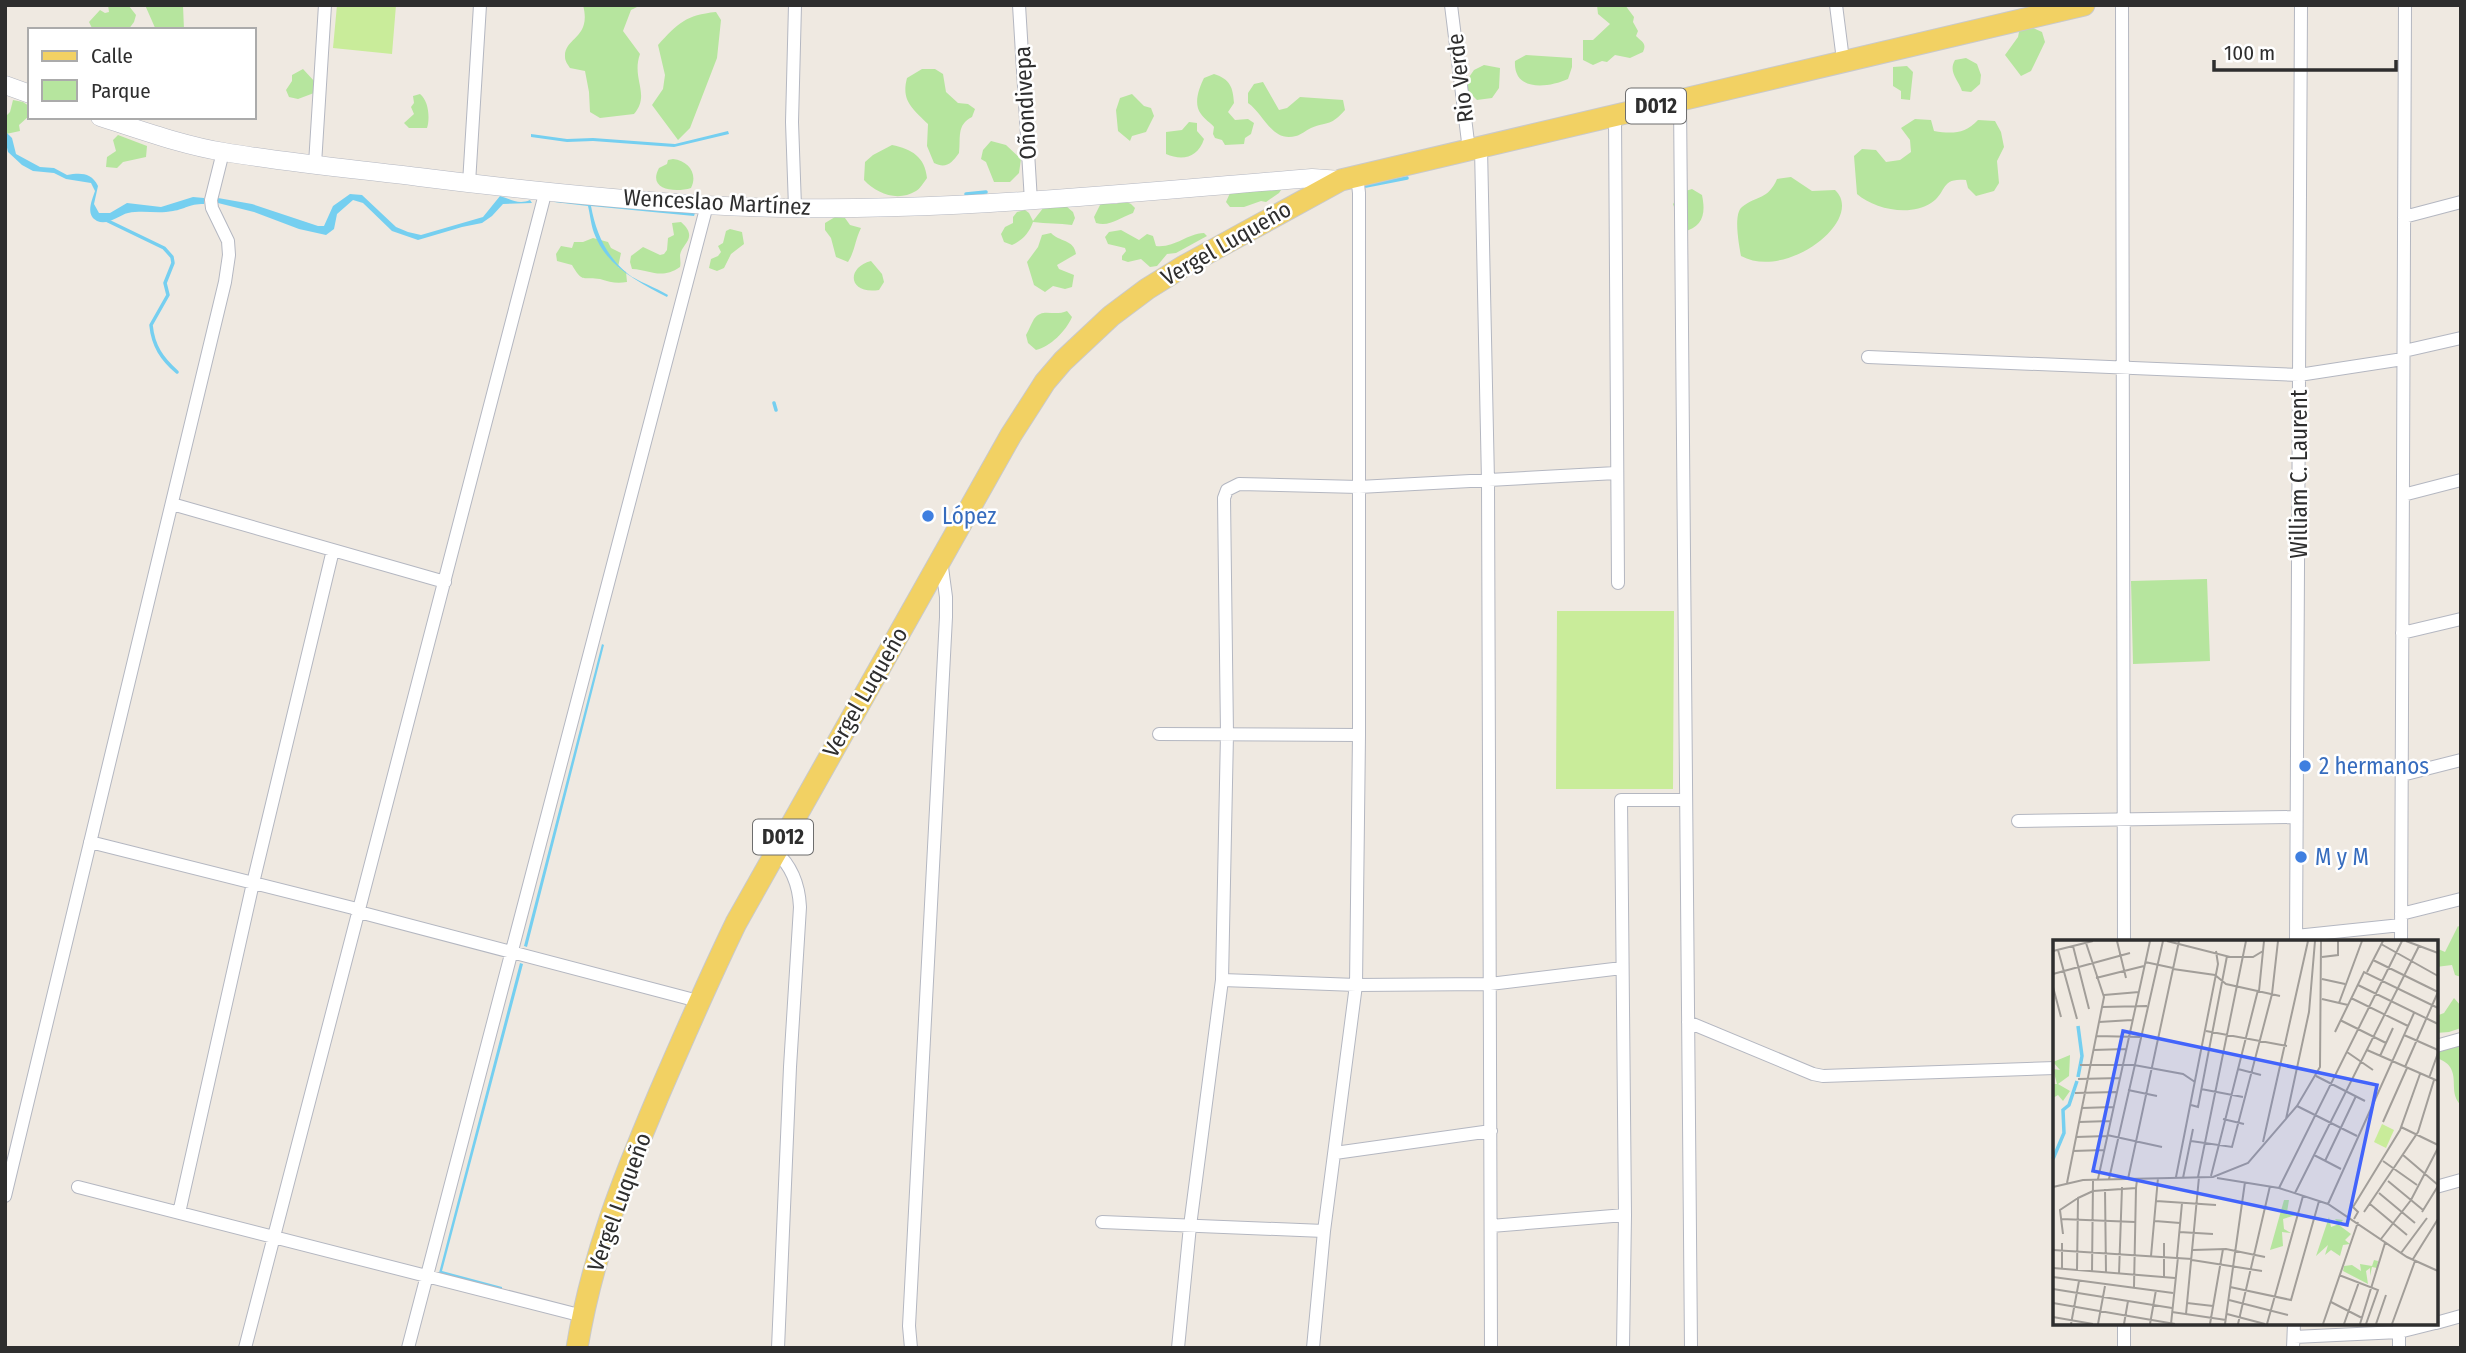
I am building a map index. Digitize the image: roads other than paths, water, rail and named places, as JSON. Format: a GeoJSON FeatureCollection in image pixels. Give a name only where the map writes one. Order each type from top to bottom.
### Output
{"type":"FeatureCollection","features":[{"type":"Feature","properties":{"kind":"main road","name":"D012"},"geometry":{"type":"LineString","coordinates":[[1349,177],[1615,116],[2040,10],[2084,5]]}},
{"type":"Feature","properties":{"kind":"main road"},"geometry":{"type":"LineString","coordinates":[[5,85],[28,93]]}},
{"type":"Feature","properties":{"kind":"main road","name":"Wenceslao Martínez"},"geometry":{"type":"LineString","coordinates":[[106,119],[223,152],[469,183],[707,205],[885,207],[1031,201],[1349,177]]}},
{"type":"Feature","properties":{"kind":"main road","name":"Vergel Luqueño"},"geometry":{"type":"LineString","coordinates":[[578,1348],[596,1258],[612,1207],[698,1001],[775,851],[1045,383],[1086,337],[1147,289],[1297,202],[1349,177]]}},
{"type":"Feature","properties":{"kind":"street"},"geometry":{"type":"LineString","coordinates":[[314,164],[325,5]]}},
{"type":"Feature","properties":{"kind":"street"},"geometry":{"type":"LineString","coordinates":[[469,183],[480,5]]}},
{"type":"Feature","properties":{"kind":"street"},"geometry":{"type":"LineString","coordinates":[[795,5],[792,111],[795,207]]}},
{"type":"Feature","properties":{"kind":"street","name":"Oñondivepa"},"geometry":{"type":"LineString","coordinates":[[1019,5],[1031,201]]}},
{"type":"Feature","properties":{"kind":"street","name":"Rio Verde"},"geometry":{"type":"LineString","coordinates":[[1451,5],[1475,149],[1488,481],[1491,1348]]}},
{"type":"Feature","properties":{"kind":"street"},"geometry":{"type":"LineString","coordinates":[[1836,5],[1843,60]]}},
{"type":"Feature","properties":{"kind":"street"},"geometry":{"type":"LineString","coordinates":[[2122,5],[2124,940]]}},
{"type":"Feature","properties":{"kind":"street","name":"William C. Laurent"},"geometry":{"type":"LineString","coordinates":[[2296,939],[2301,5]]}},
{"type":"Feature","properties":{"kind":"street"},"geometry":{"type":"LineString","coordinates":[[2401,940],[2405,5]]}},
{"type":"Feature","properties":{"kind":"street"},"geometry":{"type":"LineString","coordinates":[[1680,100],[1691,1348]]}},
{"type":"Feature","properties":{"kind":"street"},"geometry":{"type":"LineString","coordinates":[[1615,116],[1618,583]]}},
{"type":"Feature","properties":{"kind":"street"},"geometry":{"type":"LineString","coordinates":[[5,1196],[221,300],[229,254],[228,240],[212,208],[211,200],[223,152]]}},
{"type":"Feature","properties":{"kind":"street"},"geometry":{"type":"LineString","coordinates":[[1313,1348],[1324,1231],[1356,985],[1359,193],[1349,177]]}},
{"type":"Feature","properties":{"kind":"street"},"geometry":{"type":"LineString","coordinates":[[245,1348],[546,190]]}},
{"type":"Feature","properties":{"kind":"street"},"geometry":{"type":"LineString","coordinates":[[2404,217],[2461,202]]}},
{"type":"Feature","properties":{"kind":"street"},"geometry":{"type":"LineString","coordinates":[[408,1348],[707,205]]}},
{"type":"Feature","properties":{"kind":"street"},"geometry":{"type":"LineString","coordinates":[[1868,357],[2299,375],[2404,355],[2461,338]]}},
{"type":"Feature","properties":{"kind":"street"},"geometry":{"type":"LineString","coordinates":[[1178,1348],[1190,1226],[1222,980],[1227,734],[1224,498],[1227,490],[1239,485],[1359,487],[1616,472]]}},
{"type":"Feature","properties":{"kind":"street"},"geometry":{"type":"LineString","coordinates":[[2403,495],[2461,480]]}},
{"type":"Feature","properties":{"kind":"street"},"geometry":{"type":"LineString","coordinates":[[172,504],[446,582]]}},
{"type":"Feature","properties":{"kind":"street"},"geometry":{"type":"LineString","coordinates":[[178,1213],[333,550]]}},
{"type":"Feature","properties":{"kind":"street"},"geometry":{"type":"LineString","coordinates":[[911,1348],[909,1326],[946,617],[941,560]]}},
{"type":"Feature","properties":{"kind":"street"},"geometry":{"type":"LineString","coordinates":[[2402,633],[2461,619]]}},
{"type":"Feature","properties":{"kind":"street"},"geometry":{"type":"LineString","coordinates":[[1158,734],[1359,735]]}},
{"type":"Feature","properties":{"kind":"street"},"geometry":{"type":"LineString","coordinates":[[2402,775],[2461,760]]}},
{"type":"Feature","properties":{"kind":"street"},"geometry":{"type":"LineString","coordinates":[[1623,1348],[1625,1215],[1621,800],[1686,800]]}},
{"type":"Feature","properties":{"kind":"street"},"geometry":{"type":"LineString","coordinates":[[2018,821],[2297,817]]}},
{"type":"Feature","properties":{"kind":"street"},"geometry":{"type":"LineString","coordinates":[[90,842],[353,908],[359,912],[698,1001]]}},
{"type":"Feature","properties":{"kind":"street"},"geometry":{"type":"LineString","coordinates":[[775,851],[793,874],[800,907],[790,1063],[778,1348]]}},
{"type":"Feature","properties":{"kind":"street"},"geometry":{"type":"LineString","coordinates":[[2296,939],[2401,919],[2461,899]]}},
{"type":"Feature","properties":{"kind":"street"},"geometry":{"type":"LineString","coordinates":[[1222,980],[1356,985],[1490,984],[1622,968]]}},
{"type":"Feature","properties":{"kind":"street"},"geometry":{"type":"LineString","coordinates":[[1688,1022],[1823,1076],[2053,1068]]}},
{"type":"Feature","properties":{"kind":"street"},"geometry":{"type":"LineString","coordinates":[[2438,1046],[2461,1040]]}},
{"type":"Feature","properties":{"kind":"street"},"geometry":{"type":"LineString","coordinates":[[1335,1153],[1491,1131]]}},
{"type":"Feature","properties":{"kind":"street"},"geometry":{"type":"LineString","coordinates":[[2438,1187],[2461,1181]]}},
{"type":"Feature","properties":{"kind":"street"},"geometry":{"type":"LineString","coordinates":[[78,1187],[583,1316]]}},
{"type":"Feature","properties":{"kind":"street"},"geometry":{"type":"LineString","coordinates":[[1491,1226],[1625,1215]]}},
{"type":"Feature","properties":{"kind":"street"},"geometry":{"type":"LineString","coordinates":[[1102,1222],[1324,1231]]}},
{"type":"Feature","properties":{"kind":"street"},"geometry":{"type":"LineString","coordinates":[[2438,1322],[2461,1317]]}},
{"type":"Feature","properties":{"kind":"street"},"geometry":{"type":"LineString","coordinates":[[2124,1325],[2124,1348]]}},
{"type":"Feature","properties":{"kind":"street"},"geometry":{"type":"LineString","coordinates":[[2293,1342],[2421,1325]]}},
{"type":"Feature","properties":{"kind":"street"},"geometry":{"type":"LineString","coordinates":[[2399,1328],[2399,1348]]}},
{"type":"Feature","properties":{"kind":"water"},"geometry":{"type":"Polygon","coordinates":[[[728,131],[729,134],[674,147],[593,141],[567,142],[531,137],[531,134],[567,139],[593,138],[675,144],[728,131]]]}},
{"type":"Feature","properties":{"kind":"water"},"geometry":{"type":"Polygon","coordinates":[[[6,132],[12,138],[16,154],[40,167],[54,168],[67,175],[81,174],[92,178],[98,186],[94,204],[99,213],[110,213],[127,203],[161,207],[193,197],[204,198],[204,204],[167,212],[128,213],[109,221],[97,221],[90,211],[95,191],[91,183],[66,179],[54,173],[33,171],[22,165],[8,152],[6,132]]]}},
{"type":"Feature","properties":{"kind":"water"},"geometry":{"type":"Polygon","coordinates":[[[350,194],[362,195],[396,227],[421,235],[483,217],[500,196],[518,202],[530,200],[532,203],[503,204],[482,223],[418,240],[392,231],[363,203],[353,200],[337,214],[334,229],[326,235],[218,203],[218,198],[252,204],[324,226],[333,206],[350,194]]]}},
{"type":"Feature","properties":{"kind":"water"},"geometry":{"type":"Polygon","coordinates":[[[554,202],[695,213],[694,216],[591,206],[599,235],[614,260],[628,274],[668,295],[667,297],[634,279],[624,272],[606,255],[594,233],[588,206],[554,202]]]}},
{"type":"Feature","properties":{"kind":"water"},"geometry":{"type":"Polygon","coordinates":[[[602,644],[604,645],[527,947],[524,946],[602,644]]]}},
{"type":"Feature","properties":{"kind":"water"},"geometry":{"type":"Polygon","coordinates":[[[520,963],[523,964],[442,1271],[502,1289],[439,1273],[520,963]]]}},
{"type":"Feature","properties":{"kind":"waterway"},"geometry":{"type":"LineString","coordinates":[[1366,186],[1407,178]]}},
{"type":"Feature","properties":{"kind":"waterway"},"geometry":{"type":"LineString","coordinates":[[966,194],[986,192]]}},
{"type":"Feature","properties":{"kind":"waterway"},"geometry":{"type":"LineString","coordinates":[[106,220],[164,248],[172,257],[173,263],[165,283],[168,295],[151,325],[159,352],[177,372]]}},
{"type":"Feature","properties":{"kind":"waterway"},"geometry":{"type":"LineString","coordinates":[[774,403],[776,410]]}},
{"type":"Feature","properties":{"kind":"place","name":"López"},"geometry":{"type":"Point","coordinates":[928,516]}},
{"type":"Feature","properties":{"kind":"place","name":"2 hermanos"},"geometry":{"type":"Point","coordinates":[2305,766]}},
{"type":"Feature","properties":{"kind":"place","name":"M y M"},"geometry":{"type":"Point","coordinates":[2301,857]}}]}
